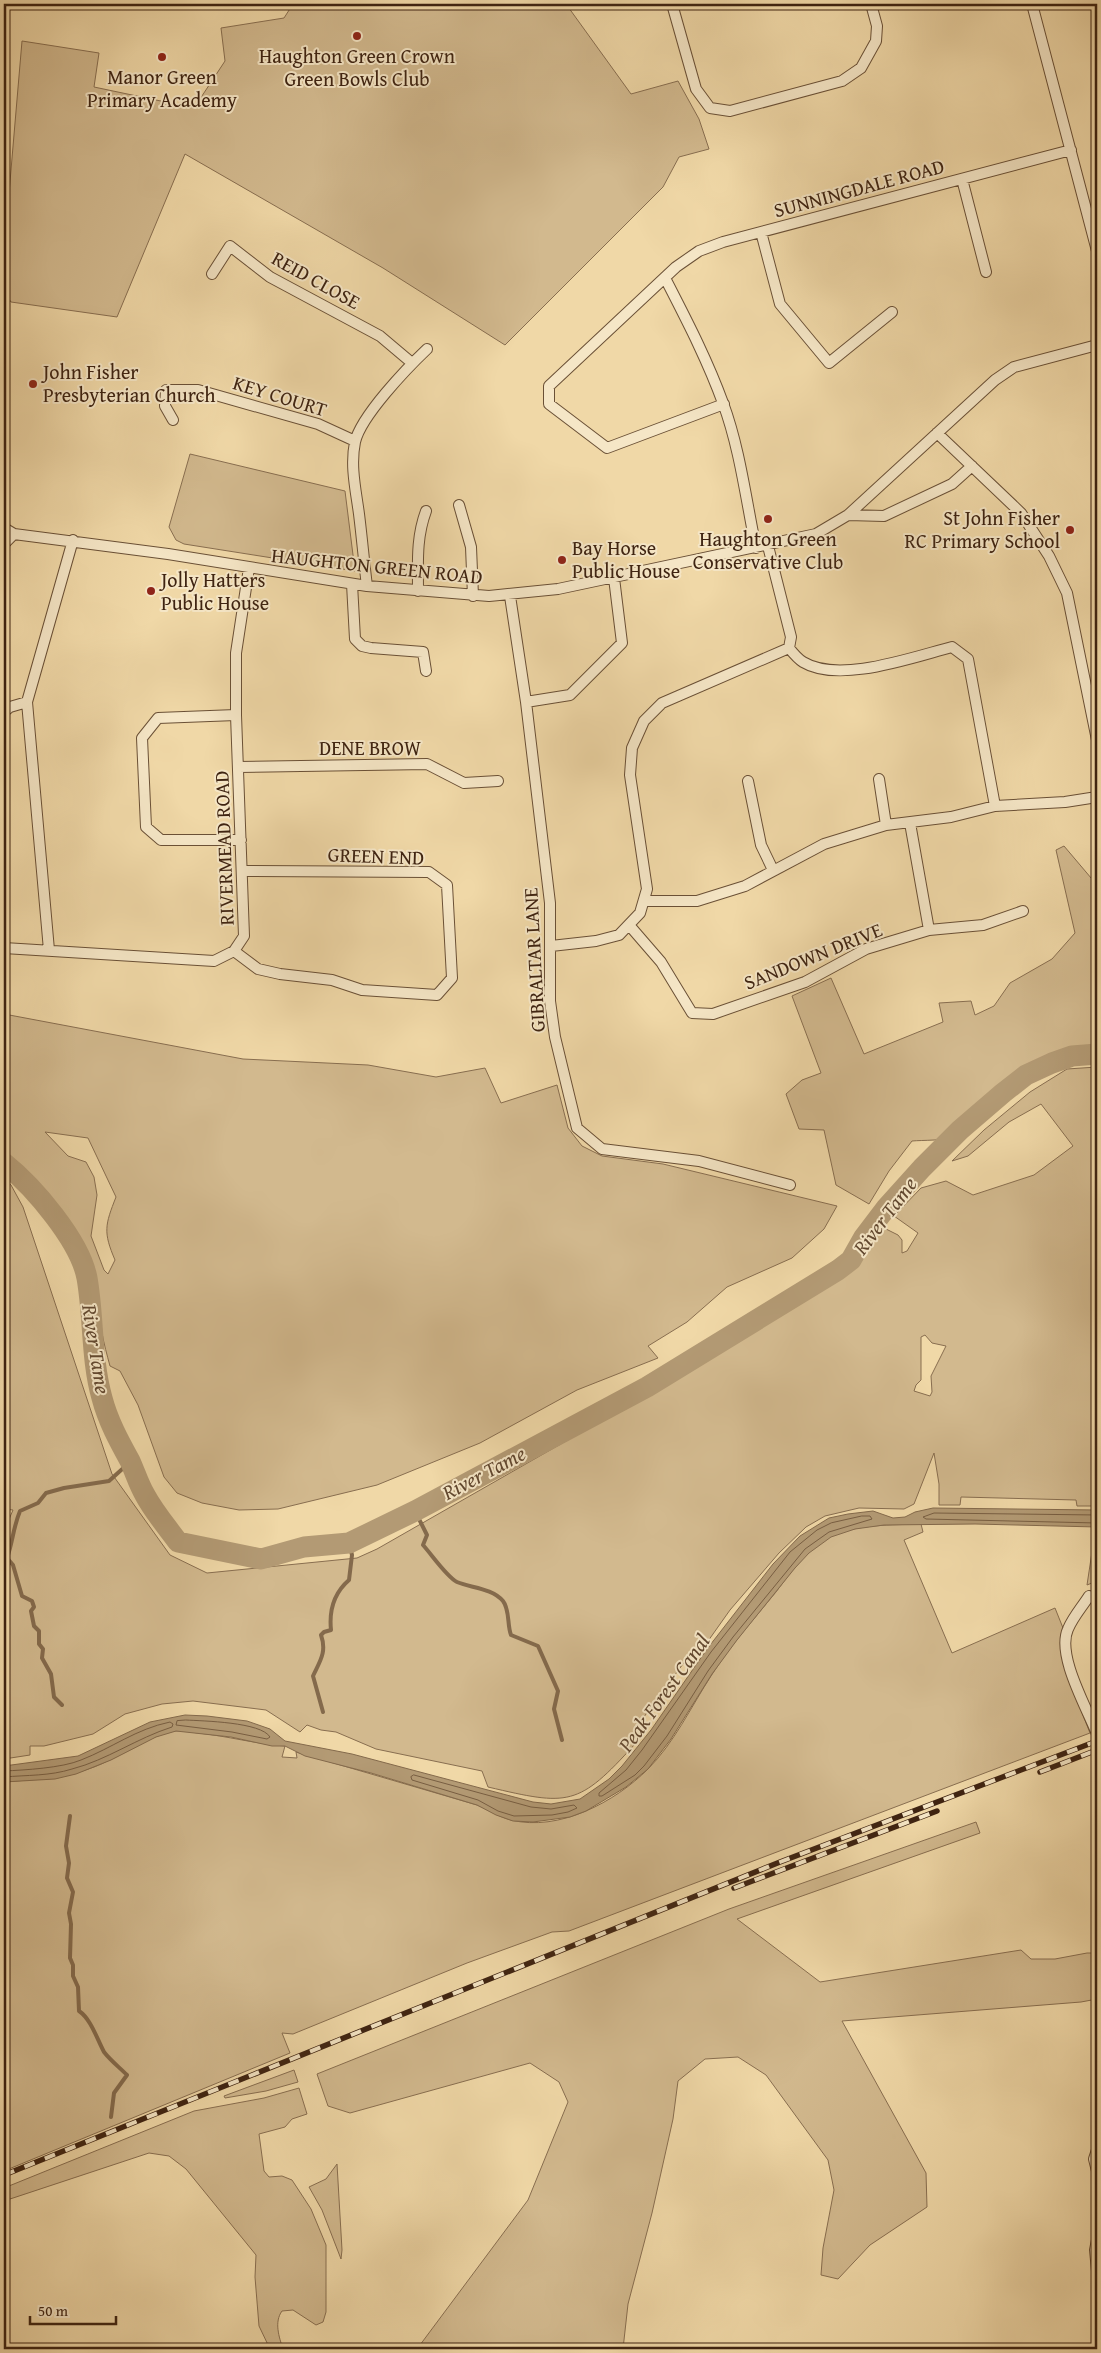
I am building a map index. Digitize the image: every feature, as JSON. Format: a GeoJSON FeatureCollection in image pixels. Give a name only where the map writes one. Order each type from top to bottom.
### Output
{"type":"FeatureCollection","features":[{"type":"Feature","properties":{"kind":"street"},"geometry":{"type":"LineString","coordinates":[[672,4],[696,90],[710,108],[730,111],[842,81],[861,68],[876,40],[877,26],[872,4]]}},
{"type":"Feature","properties":{"kind":"street"},"geometry":{"type":"LineString","coordinates":[[1032,4],[1097,251]]}},
{"type":"Feature","properties":{"kind":"street","name":"SUNNINGDALE ROAD"},"geometry":{"type":"LineString","coordinates":[[724,404],[607,448],[550,404],[549,386],[665,278],[699,251],[723,242],[1071,150]]}},
{"type":"Feature","properties":{"kind":"street"},"geometry":{"type":"LineString","coordinates":[[962,179],[986,272]]}},
{"type":"Feature","properties":{"kind":"street"},"geometry":{"type":"LineString","coordinates":[[761,232],[780,304],[829,364],[892,312]]}},
{"type":"Feature","properties":{"kind":"street","name":"REID CLOSE"},"geometry":{"type":"LineString","coordinates":[[212,274],[230,246],[270,276],[380,336],[412,363]]}},
{"type":"Feature","properties":{"kind":"street"},"geometry":{"type":"LineString","coordinates":[[665,278],[704,356],[724,404],[735,446],[756,548]]}},
{"type":"Feature","properties":{"kind":"street","name":"HAUGHTON GREEN ROAD"},"geometry":{"type":"LineString","coordinates":[[14,534],[73,540],[168,554],[366,586],[473,596],[510,596],[614,578],[768,546],[816,534],[848,515],[995,380],[1014,367],[1097,345]]}},
{"type":"Feature","properties":{"kind":"street"},"geometry":{"type":"LineString","coordinates":[[366,586],[353,462],[355,440],[382,398],[412,363],[427,349]]}},
{"type":"Feature","properties":{"kind":"street","name":"KEY COURT"},"geometry":{"type":"LineString","coordinates":[[173,420],[165,406],[166,390],[190,389],[318,424],[355,440]]}},
{"type":"Feature","properties":{"kind":"street"},"geometry":{"type":"LineString","coordinates":[[937,433],[1021,513],[1049,556],[1067,593],[1097,740]]}},
{"type":"Feature","properties":{"kind":"street"},"geometry":{"type":"LineString","coordinates":[[848,515],[884,516],[952,484],[972,466]]}},
{"type":"Feature","properties":{"kind":"street"},"geometry":{"type":"LineString","coordinates":[[459,505],[471,547],[473,596]]}},
{"type":"Feature","properties":{"kind":"street"},"geometry":{"type":"LineString","coordinates":[[418,591],[417,547],[420,528],[426,511]]}},
{"type":"Feature","properties":{"kind":"street"},"geometry":{"type":"LineString","coordinates":[[4,528],[14,534],[4,544]]}},
{"type":"Feature","properties":{"kind":"street"},"geometry":{"type":"LineString","coordinates":[[49,950],[27,702],[73,540]]}},
{"type":"Feature","properties":{"kind":"street"},"geometry":{"type":"LineString","coordinates":[[768,546],[792,637],[789,648]]}},
{"type":"Feature","properties":{"kind":"street","name":"RIVERMEAD ROAD"},"geometry":{"type":"LineString","coordinates":[[4,948],[214,961],[234,951],[244,936],[236,715],[236,653],[249,568]]}},
{"type":"Feature","properties":{"kind":"street"},"geometry":{"type":"LineString","coordinates":[[526,702],[570,695],[622,643],[614,578]]}},
{"type":"Feature","properties":{"kind":"street"},"geometry":{"type":"LineString","coordinates":[[352,584],[355,639],[362,646],[371,648],[423,652],[426,671]]}},
{"type":"Feature","properties":{"kind":"street","name":"GIBRALTAR LANE"},"geometry":{"type":"LineString","coordinates":[[510,596],[526,702],[550,903],[550,1001],[554,1037],[576,1128],[602,1149],[699,1161],[790,1185]]}},
{"type":"Feature","properties":{"kind":"street"},"geometry":{"type":"LineString","coordinates":[[789,648],[803,662],[822,668],[858,670],[952,647],[968,659],[995,806]]}},
{"type":"Feature","properties":{"kind":"street"},"geometry":{"type":"LineString","coordinates":[[551,946],[596,942],[619,935],[640,914],[647,889],[630,775],[632,748],[644,721],[662,703],[789,648]]}},
{"type":"Feature","properties":{"kind":"street"},"geometry":{"type":"LineString","coordinates":[[4,712],[10,707],[27,702]]}},
{"type":"Feature","properties":{"kind":"street"},"geometry":{"type":"LineString","coordinates":[[236,715],[158,718],[142,738],[146,827],[161,840],[241,840]]}},
{"type":"Feature","properties":{"kind":"street","name":"DENE BROW"},"geometry":{"type":"LineString","coordinates":[[238,767],[427,764],[464,782],[498,781]]}},
{"type":"Feature","properties":{"kind":"street"},"geometry":{"type":"LineString","coordinates":[[879,779],[886,825]]}},
{"type":"Feature","properties":{"kind":"street"},"geometry":{"type":"LineString","coordinates":[[748,781],[762,845],[773,870]]}},
{"type":"Feature","properties":{"kind":"street"},"geometry":{"type":"LineString","coordinates":[[644,901],[697,901],[745,886],[824,844],[886,825],[910,823],[995,806],[1065,802],[1097,797]]}},
{"type":"Feature","properties":{"kind":"street"},"geometry":{"type":"LineString","coordinates":[[910,823],[929,930]]}},
{"type":"Feature","properties":{"kind":"street","name":"GREEN END"},"geometry":{"type":"LineString","coordinates":[[234,951],[258,969],[332,980],[362,990],[437,995],[452,978],[447,885],[429,872],[243,871]]}},
{"type":"Feature","properties":{"kind":"street","name":"SANDOWN DRIVE"},"geometry":{"type":"LineString","coordinates":[[629,926],[660,962],[692,1013],[713,1014],[805,982],[866,949],[929,930],[983,925],[1023,911]]}},
{"type":"Feature","properties":{"kind":"street"},"geometry":{"type":"LineString","coordinates":[[1089,1596],[1067,1630],[1065,1649],[1071,1670],[1097,1734]]}},
{"type":"Feature","properties":{"kind":"street"},"geometry":{"type":"LineString","coordinates":[[1097,2150],[1094,2159],[1097,2171]]}},
{"type":"Feature","properties":{"kind":"street"},"geometry":{"type":"LineString","coordinates":[[1097,2240],[1094,2250],[1097,2271]]}},
{"type":"Feature","properties":{"kind":"shaded area"},"geometry":{"type":"Polygon","coordinates":[[[293,4],[566,4],[631,94],[678,81],[699,119],[709,149],[679,157],[663,187],[505,345],[383,268],[185,154],[117,317],[11,302],[4,292],[4,252],[22,41],[99,53],[94,87],[194,108],[225,61],[221,28],[284,18],[293,4]]]}},
{"type":"Feature","properties":{"kind":"shaded area"},"geometry":{"type":"Polygon","coordinates":[[[190,454],[345,491],[355,571],[184,544],[176,540],[169,527],[190,454]]]}},
{"type":"Feature","properties":{"kind":"shaded area"},"geometry":{"type":"Polygon","coordinates":[[[1064,846],[1097,885],[1097,1045],[1093,1045],[1092,1054],[1059,1061],[1017,1082],[951,1138],[912,1141],[889,1171],[869,1204],[836,1185],[824,1130],[799,1129],[786,1094],[802,1080],[821,1073],[792,996],[831,978],[864,1054],[943,1022],[939,1003],[971,1001],[975,1015],[994,1006],[1010,983],[1052,959],[1075,933],[1056,850],[1064,846]]]}},
{"type":"Feature","properties":{"kind":"shaded area"},"geometry":{"type":"Polygon","coordinates":[[[4,1014],[243,1059],[368,1065],[436,1077],[485,1068],[501,1103],[557,1085],[568,1128],[582,1146],[602,1156],[663,1164],[837,1206],[824,1229],[792,1258],[727,1287],[687,1322],[648,1346],[658,1358],[577,1390],[480,1443],[377,1485],[278,1509],[239,1510],[202,1503],[177,1493],[164,1477],[138,1405],[120,1371],[110,1366],[102,1333],[94,1276],[88,1258],[62,1217],[4,1155],[4,1014]],[[45,1132],[68,1156],[86,1162],[94,1177],[97,1195],[91,1236],[104,1270],[108,1274],[115,1260],[107,1235],[107,1228],[116,1197],[88,1138],[45,1132]]]}},
{"type":"Feature","properties":{"kind":"shaded area"},"geometry":{"type":"Polygon","coordinates":[[[1097,1067],[1097,1506],[1077,1506],[1076,1500],[961,1497],[960,1505],[939,1505],[939,1484],[934,1453],[914,1504],[904,1509],[859,1508],[825,1516],[806,1527],[779,1553],[730,1610],[696,1658],[694,1649],[635,1729],[635,1744],[599,1780],[585,1790],[570,1796],[555,1798],[537,1797],[488,1787],[482,1771],[376,1749],[336,1732],[321,1730],[307,1725],[300,1732],[266,1710],[193,1701],[162,1704],[125,1714],[93,1734],[44,1746],[30,1746],[30,1755],[4,1759],[4,1531],[13,1510],[4,1509],[4,1178],[11,1185],[23,1207],[112,1474],[170,1555],[207,1573],[357,1558],[377,1549],[720,1353],[716,1346],[783,1302],[839,1270],[851,1260],[874,1223],[898,1235],[902,1240],[902,1253],[907,1251],[918,1233],[894,1216],[921,1188],[946,1181],[973,1195],[1034,1175],[1073,1146],[1041,1104],[1009,1122],[968,1156],[952,1161],[984,1130],[1030,1092],[1067,1069],[1097,1067]],[[925,1335],[921,1337],[921,1380],[916,1385],[914,1391],[930,1396],[932,1392],[931,1376],[946,1346],[932,1343],[925,1335]]]}},
{"type":"Feature","properties":{"kind":"shaded area"},"geometry":{"type":"Polygon","coordinates":[[[921,1524],[923,1532],[904,1540],[952,1653],[1055,1608],[1063,1628],[1067,1674],[1090,1733],[569,1931],[552,1932],[467,1963],[293,2034],[282,2033],[290,2053],[4,2171],[4,1782],[49,1778],[83,1771],[165,1733],[183,1731],[285,1746],[282,1757],[297,1758],[296,1752],[477,1805],[511,1820],[529,1823],[567,1818],[603,1803],[635,1781],[648,1769],[666,1748],[726,1654],[807,1553],[831,1536],[853,1529],[921,1524]]]}},
{"type":"Feature","properties":{"kind":"shaded area"},"geometry":{"type":"Polygon","coordinates":[[[1097,1528],[1097,1581],[1087,1585],[1095,1532],[1097,1528]]]}},
{"type":"Feature","properties":{"kind":"shaded area"},"geometry":{"type":"Polygon","coordinates":[[[976,1822],[980,1833],[737,1919],[820,1982],[1021,1950],[1031,1959],[1055,1959],[1097,1953],[1097,1999],[1081,2002],[842,2021],[926,2173],[927,2207],[870,2245],[838,2279],[821,2275],[823,2248],[834,2190],[828,2160],[766,2075],[738,2057],[705,2059],[678,2081],[673,2119],[652,2213],[628,2304],[623,2349],[417,2349],[528,2200],[568,2102],[559,2082],[530,2063],[350,2113],[328,2106],[317,2074],[729,1909],[976,1822]]]}},
{"type":"Feature","properties":{"kind":"shaded area"},"geometry":{"type":"Polygon","coordinates":[[[294,2070],[298,2082],[266,2091],[225,2098],[224,2096],[294,2070]]]}},
{"type":"Feature","properties":{"kind":"shaded area"},"geometry":{"type":"Polygon","coordinates":[[[299,2088],[307,2114],[292,2119],[285,2127],[259,2134],[264,2171],[269,2177],[282,2176],[292,2180],[311,2209],[326,2245],[326,2312],[323,2322],[316,2325],[293,2310],[282,2311],[278,2325],[283,2349],[270,2349],[259,2326],[255,2277],[256,2255],[186,2169],[169,2156],[149,2153],[4,2201],[4,2188],[194,2111],[264,2098],[299,2088]]]}},
{"type":"Feature","properties":{"kind":"shaded area"},"geometry":{"type":"Polygon","coordinates":[[[337,2164],[341,2259],[322,2210],[309,2187],[326,2179],[337,2164]]]}},
{"type":"Feature","properties":{"kind":"water"},"geometry":{"type":"Polygon","coordinates":[[[933,1508],[1097,1510],[1097,1527],[975,1524],[884,1525],[855,1529],[831,1537],[809,1553],[795,1568],[737,1640],[712,1674],[671,1739],[648,1769],[626,1787],[586,1811],[570,1817],[533,1822],[513,1821],[477,1805],[371,1773],[305,1756],[285,1746],[272,1746],[231,1737],[176,1731],[156,1737],[111,1760],[76,1774],[55,1779],[4,1782],[4,1766],[78,1756],[150,1722],[185,1715],[247,1721],[270,1729],[285,1741],[352,1754],[533,1802],[551,1804],[580,1799],[609,1779],[622,1766],[651,1730],[707,1649],[773,1564],[800,1536],[829,1518],[848,1514],[873,1511],[893,1518],[905,1517],[915,1512],[933,1508]]]}},
{"type":"Feature","properties":{"kind":"waterway","name":"River Tame"},"geometry":{"type":"LineString","coordinates":[[4,1163],[42,1200],[66,1232],[83,1263],[87,1278],[94,1353],[102,1398],[114,1431],[152,1507],[178,1542],[261,1559],[304,1547],[349,1543],[415,1511],[647,1387],[838,1270],[851,1260],[864,1237],[886,1208],[922,1168],[960,1130],[1026,1075],[1072,1056],[1097,1054]]}},
{"type":"Feature","properties":{"kind":"waterway"},"geometry":{"type":"LineString","coordinates":[[62,1705],[54,1697],[51,1674],[42,1658],[43,1649],[39,1644],[39,1631],[34,1626],[31,1611],[34,1607],[32,1601],[22,1596],[13,1565],[7,1558],[16,1523],[20,1511],[38,1503],[46,1493],[64,1488],[109,1481],[130,1462]]}},
{"type":"Feature","properties":{"kind":"waterway"},"geometry":{"type":"LineString","coordinates":[[415,1511],[427,1535],[423,1545],[444,1571],[457,1582],[493,1593],[503,1601],[507,1609],[511,1635],[538,1646],[558,1691],[554,1709],[562,1740]]}},
{"type":"Feature","properties":{"kind":"waterway"},"geometry":{"type":"LineString","coordinates":[[323,1712],[313,1676],[323,1651],[321,1635],[331,1630],[332,1609],[336,1597],[349,1580],[352,1555],[349,1543]]}},
{"type":"Feature","properties":{"kind":"waterway"},"geometry":{"type":"LineString","coordinates":[[70,1816],[66,1846],[69,1863],[67,1878],[73,1892],[69,1913],[71,1924],[70,1958],[73,1965],[73,1976],[78,1987],[79,2011],[90,2024],[104,2052],[127,2075],[114,2093],[111,2117]]}},
{"type":"Feature","properties":{"kind":"railway"},"geometry":{"type":"LineString","coordinates":[[4,2175],[780,1862],[1097,1741]]}},
{"type":"Feature","properties":{"kind":"railway"},"geometry":{"type":"LineString","coordinates":[[1040,1772],[1097,1750]]}},
{"type":"Feature","properties":{"kind":"railway"},"geometry":{"type":"LineString","coordinates":[[734,1888],[937,1811]]}},
{"type":"Feature","properties":{"kind":"place","name":"Haughton Green Crown Green Bowls Club"},"geometry":{"type":"Point","coordinates":[357,36]}},
{"type":"Feature","properties":{"kind":"place","name":"Manor Green Primary Academy"},"geometry":{"type":"Point","coordinates":[162,57]}},
{"type":"Feature","properties":{"kind":"place","name":"John Fisher Presbyterian Church"},"geometry":{"type":"Point","coordinates":[33,384]}},
{"type":"Feature","properties":{"kind":"place","name":"Haughton Green Conservative Club"},"geometry":{"type":"Point","coordinates":[768,519]}},
{"type":"Feature","properties":{"kind":"place","name":"St John Fisher RC Primary School"},"geometry":{"type":"Point","coordinates":[1070,530]}},
{"type":"Feature","properties":{"kind":"place","name":"Bay Horse Public House"},"geometry":{"type":"Point","coordinates":[562,560]}},
{"type":"Feature","properties":{"kind":"place","name":"Jolly Hatters Public House"},"geometry":{"type":"Point","coordinates":[151,591]}},
{"type":"Feature","properties":{"kind":"water label","name":"Peak Forest Canal"},"geometry":{"type":"Point","coordinates":[664,1693]}}]}
